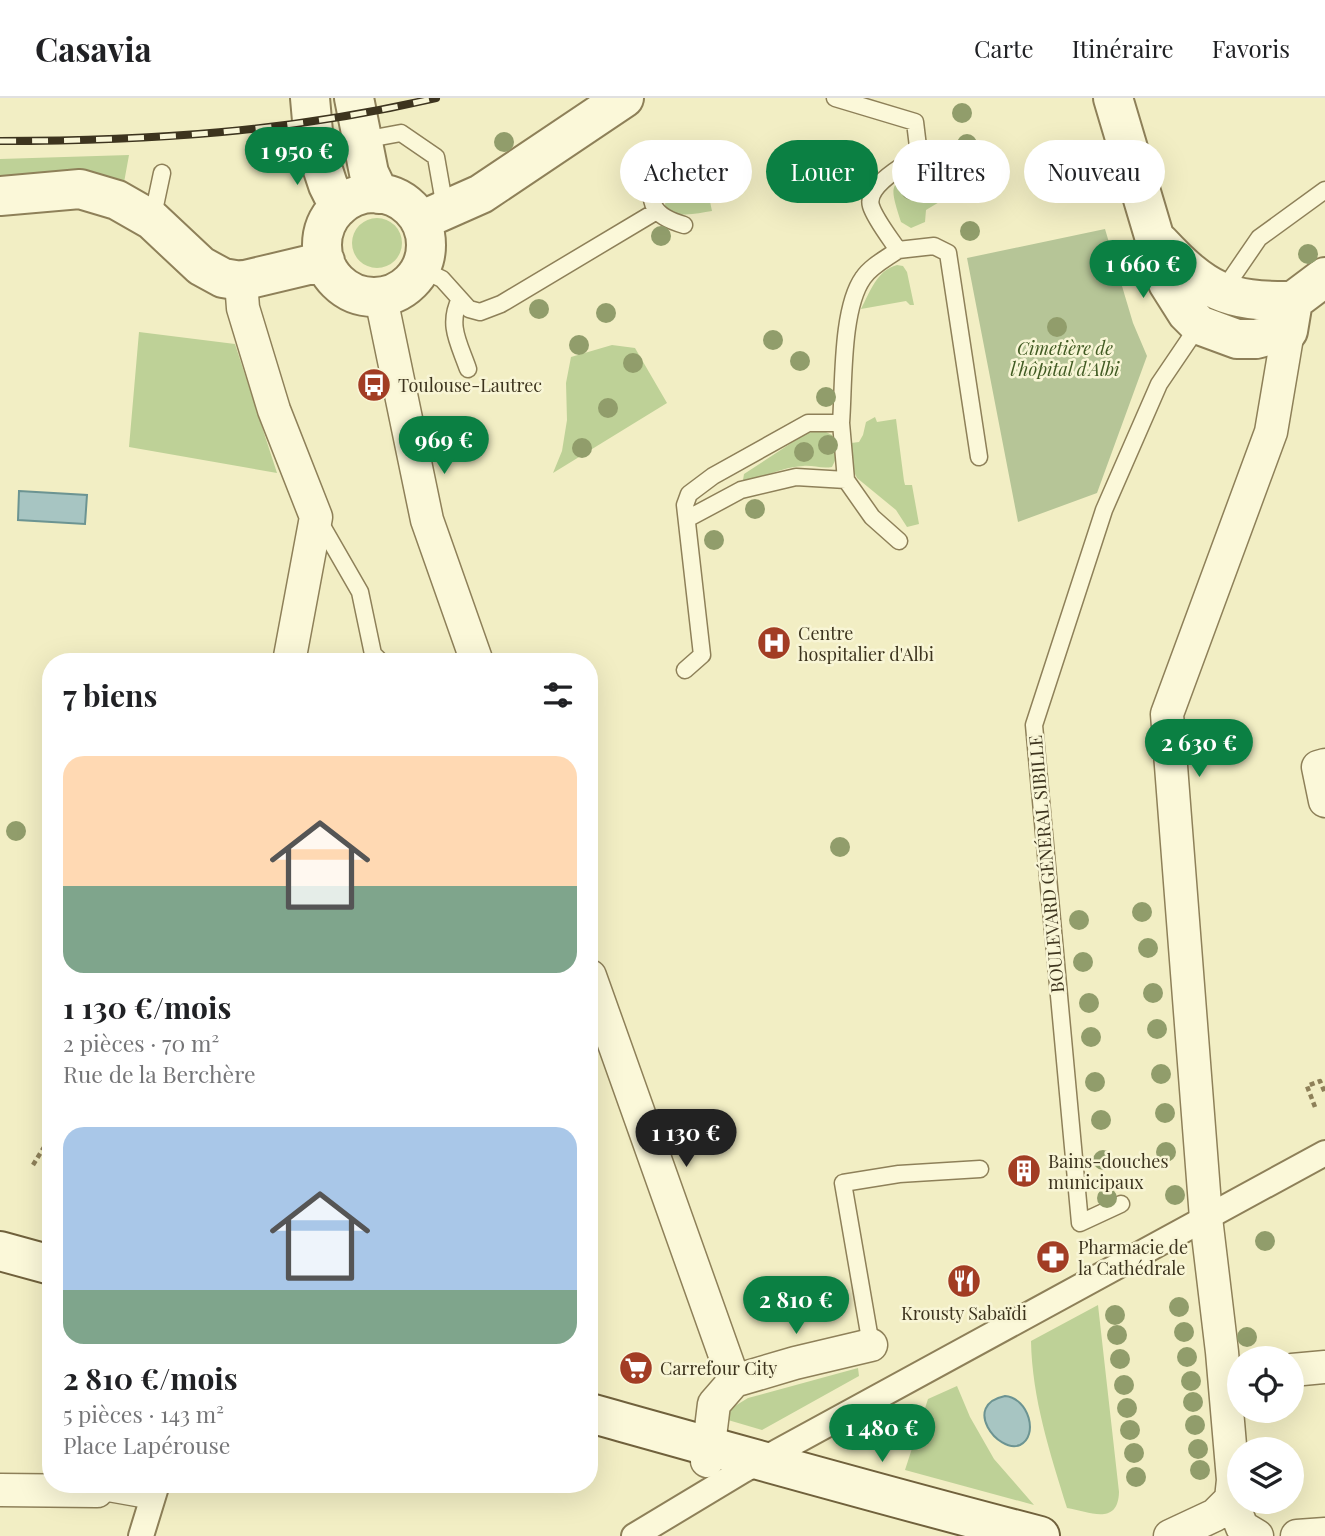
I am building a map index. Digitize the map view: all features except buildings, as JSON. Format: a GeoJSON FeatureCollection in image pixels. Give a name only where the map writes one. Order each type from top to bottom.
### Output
{"type":"FeatureCollection","features":[{"type":"Feature","properties":{"kind":"street"},"geometry":{"type":"LineString","coordinates":[[310,98],[314,143],[328,185],[339,207]]}},
{"type":"Feature","properties":{"kind":"street"},"geometry":{"type":"LineString","coordinates":[[354,98],[369,173],[379,194]]}},
{"type":"Feature","properties":{"kind":"street"},"geometry":{"type":"LineString","coordinates":[[433,215],[379,194],[358,196],[339,207],[324,232],[325,261],[331,274],[341,285],[354,293],[381,298],[398,292],[411,282],[421,269],[426,253],[425,236],[433,215],[481,194],[624,98]]}},
{"type":"Feature","properties":{"kind":"street"},"geometry":{"type":"LineString","coordinates":[[1113,98],[1168,283],[1187,313],[1199,325],[1237,339],[1256,339],[1290,316],[1325,277]]}},
{"type":"Feature","properties":{"kind":"street"},"geometry":{"type":"LineString","coordinates":[[0,196],[80,189],[117,200],[152,220],[201,266],[223,278],[241,281],[325,261]]}},
{"type":"Feature","properties":{"kind":"street"},"geometry":{"type":"LineString","coordinates":[[1154,236],[1204,285],[1290,316]]}},
{"type":"Feature","properties":{"kind":"street"},"geometry":{"type":"LineString","coordinates":[[241,281],[243,307],[274,410],[316,517],[291,653]]}},
{"type":"Feature","properties":{"kind":"street"},"geometry":{"type":"LineString","coordinates":[[1199,325],[1222,292]]}},
{"type":"Feature","properties":{"kind":"street"},"geometry":{"type":"LineString","coordinates":[[381,298],[427,520],[474,653]]}},
{"type":"Feature","properties":{"kind":"street"},"geometry":{"type":"LineString","coordinates":[[1227,1352],[1207,1231],[1167,714],[1271,432],[1290,316]]}},
{"type":"Feature","properties":{"kind":"street"},"geometry":{"type":"LineString","coordinates":[[1325,765],[1318,767],[1325,801]]}},
{"type":"Feature","properties":{"kind":"street"},"geometry":{"type":"LineString","coordinates":[[598,998],[734,1381]]}},
{"type":"Feature","properties":{"kind":"street"},"geometry":{"type":"LineString","coordinates":[[634,1536],[730,1460],[1207,1231],[1325,1153]]}},
{"type":"Feature","properties":{"kind":"street"},"geometry":{"type":"LineString","coordinates":[[0,1251],[42,1263]]}},
{"type":"Feature","properties":{"kind":"street"},"geometry":{"type":"LineString","coordinates":[[0,1266],[42,1278]]}},
{"type":"Feature","properties":{"kind":"street"},"geometry":{"type":"LineString","coordinates":[[730,1460],[714,1404],[734,1381],[871,1345]]}},
{"type":"Feature","properties":{"kind":"street"},"geometry":{"type":"LineString","coordinates":[[1304,1369],[1325,1367]]}},
{"type":"Feature","properties":{"kind":"street"},"geometry":{"type":"LineString","coordinates":[[1215,1522],[1233,1480],[1233,1423]]}},
{"type":"Feature","properties":{"kind":"street"},"geometry":{"type":"LineString","coordinates":[[598,1425],[730,1460],[831,1481],[1040,1536]]}},
{"type":"Feature","properties":{"kind":"street"},"geometry":{"type":"LineString","coordinates":[[730,1460],[901,1516],[990,1536]]}},
{"type":"Feature","properties":{"kind":"street"},"geometry":{"type":"LineString","coordinates":[[0,1490],[42,1489]]}},
{"type":"Feature","properties":{"kind":"street"},"geometry":{"type":"LineString","coordinates":[[141,1536],[150,1493]]}},
{"type":"Feature","properties":{"kind":"street"},"geometry":{"type":"LineString","coordinates":[[1170,1536],[1215,1522],[1242,1527],[1256,1536]]}},
{"type":"Feature","properties":{"kind":"street"},"geometry":{"type":"LineString","coordinates":[[1297,1536],[1325,1534]]}},
{"type":"Feature","properties":{"kind":"lane"},"geometry":{"type":"LineString","coordinates":[[835,98],[915,122],[919,155],[877,185],[871,197],[871,207],[898,250]]}},
{"type":"Feature","properties":{"kind":"lane"},"geometry":{"type":"LineString","coordinates":[[363,140],[401,133],[436,157],[433,215]]}},
{"type":"Feature","properties":{"kind":"lane"},"geometry":{"type":"LineString","coordinates":[[152,220],[162,173]]}},
{"type":"Feature","properties":{"kind":"lane"},"geometry":{"type":"LineString","coordinates":[[1222,292],[1259,238],[1325,190]]}},
{"type":"Feature","properties":{"kind":"lane"},"geometry":{"type":"LineString","coordinates":[[654,203],[656,212],[666,220],[684,225]]}},
{"type":"Feature","properties":{"kind":"lane"},"geometry":{"type":"LineString","coordinates":[[421,269],[442,279],[469,309],[480,312],[501,304],[656,212]]}},
{"type":"Feature","properties":{"kind":"lane"},"geometry":{"type":"LineString","coordinates":[[899,541],[872,517],[846,480],[841,423],[848,321],[855,296],[864,277],[898,250],[934,246],[948,253],[979,457]]}},
{"type":"Feature","properties":{"kind":"lane"},"geometry":{"type":"LineString","coordinates":[[460,299],[455,309],[453,327],[468,369]]}},
{"type":"Feature","properties":{"kind":"lane","name":"BOULEVARD GÉNÉRAL SIBILLE"},"geometry":{"type":"LineString","coordinates":[[1121,1205],[1080,1223],[1034,725],[1104,510],[1159,384],[1199,325]]}},
{"type":"Feature","properties":{"kind":"lane"},"geometry":{"type":"LineString","coordinates":[[685,670],[702,655],[685,505],[689,494],[713,476],[808,423],[841,423]]}},
{"type":"Feature","properties":{"kind":"lane"},"geometry":{"type":"LineString","coordinates":[[687,519],[741,490],[796,477],[846,480]]}},
{"type":"Feature","properties":{"kind":"lane"},"geometry":{"type":"LineString","coordinates":[[316,517],[360,592],[373,653]]}},
{"type":"Feature","properties":{"kind":"lane"},"geometry":{"type":"LineString","coordinates":[[871,1345],[843,1183],[899,1174],[980,1169]]}},
{"type":"Feature","properties":{"kind":"path"},"geometry":{"type":"LineString","coordinates":[[1315,1107],[1307,1086],[1320,1081],[1325,1093]]}},
{"type":"Feature","properties":{"kind":"path"},"geometry":{"type":"LineString","coordinates":[[33,1165],[42,1150]]}},
{"type":"Feature","properties":{"kind":"green space"},"geometry":{"type":"Polygon","coordinates":[[[129,155],[123,188],[0,181],[0,159],[129,155]]]}},
{"type":"Feature","properties":{"kind":"green space"},"geometry":{"type":"Polygon","coordinates":[[[665,203],[710,203],[712,211],[681,214],[665,206],[665,203]]]}},
{"type":"Feature","properties":{"kind":"green space"},"geometry":{"type":"Polygon","coordinates":[[[895,203],[938,203],[926,210],[925,222],[911,228],[901,222],[895,203]]]}},
{"type":"Feature","properties":{"kind":"green space"},"geometry":{"type":"Polygon","coordinates":[[[377,218],[395,225],[402,243],[395,261],[377,268],[359,261],[352,243],[359,225],[377,218]]]}},
{"type":"Feature","properties":{"kind":"green space","name":"Cimetière de l'hôpital d'Albi"},"geometry":{"type":"Polygon","coordinates":[[[1105,229],[1133,323],[1147,356],[1097,493],[1018,522],[967,258],[1105,229]]]}},
{"type":"Feature","properties":{"kind":"green space"},"geometry":{"type":"Polygon","coordinates":[[[897,265],[903,266],[907,272],[914,305],[906,301],[861,309],[879,277],[897,265]]]}},
{"type":"Feature","properties":{"kind":"green space"},"geometry":{"type":"Polygon","coordinates":[[[139,332],[235,344],[277,473],[129,447],[139,332]]]}},
{"type":"Feature","properties":{"kind":"green space"},"geometry":{"type":"Polygon","coordinates":[[[612,345],[635,348],[667,403],[553,473],[562,451],[567,420],[566,383],[571,357],[612,345]]]}},
{"type":"Feature","properties":{"kind":"green space"},"geometry":{"type":"Polygon","coordinates":[[[875,417],[877,422],[896,419],[904,481],[905,485],[912,485],[919,524],[907,527],[896,510],[857,478],[853,470],[851,443],[859,442],[866,422],[875,417]]]}},
{"type":"Feature","properties":{"kind":"green space"},"geometry":{"type":"Polygon","coordinates":[[[820,429],[832,435],[836,444],[837,455],[832,467],[796,467],[749,483],[743,480],[744,474],[805,434],[820,429]]]}},
{"type":"Feature","properties":{"kind":"green space"},"geometry":{"type":"Polygon","coordinates":[[[1098,1305],[1119,1492],[1114,1509],[1108,1513],[1093,1514],[1067,1508],[1038,1404],[1031,1341],[1098,1305]]]}},
{"type":"Feature","properties":{"kind":"green space"},"geometry":{"type":"Polygon","coordinates":[[[858,1368],[859,1376],[762,1430],[728,1420],[730,1409],[748,1398],[858,1368]]]}},
{"type":"Feature","properties":{"kind":"green space"},"geometry":{"type":"Polygon","coordinates":[[[957,1386],[970,1417],[994,1459],[1034,1505],[905,1470],[928,1399],[957,1386]]]}},
{"type":"Feature","properties":{"kind":"water"},"geometry":{"type":"Polygon","coordinates":[[[19,491],[87,495],[85,524],[18,520],[19,491]]]}},
{"type":"Feature","properties":{"kind":"water"},"geometry":{"type":"Polygon","coordinates":[[[1005,1396],[1020,1403],[1029,1418],[1029,1434],[1020,1445],[1011,1446],[994,1436],[985,1418],[986,1409],[992,1401],[1005,1396]]]}},
{"type":"Feature","properties":{"kind":"railway"},"geometry":{"type":"LineString","coordinates":[[0,141],[111,139],[273,127],[381,110],[436,98]]}},
{"type":"Feature","properties":{"kind":"place","name":"Toulouse-Lautrec"},"geometry":{"type":"Point","coordinates":[374,385]}},
{"type":"Feature","properties":{"kind":"place","name":"Centre hospitalier d'Albi"},"geometry":{"type":"Point","coordinates":[774,643]}},
{"type":"Feature","properties":{"kind":"place","name":"Bains-douches municipaux"},"geometry":{"type":"Point","coordinates":[1024,1171]}},
{"type":"Feature","properties":{"kind":"place","name":"Pharmacie de la Cathédrale"},"geometry":{"type":"Point","coordinates":[1053,1257]}},
{"type":"Feature","properties":{"kind":"place","name":"Krousty Sabaïdi"},"geometry":{"type":"Point","coordinates":[964,1281]}},
{"type":"Feature","properties":{"kind":"place","name":"Carrefour City"},"geometry":{"type":"Point","coordinates":[636,1368]}}]}
